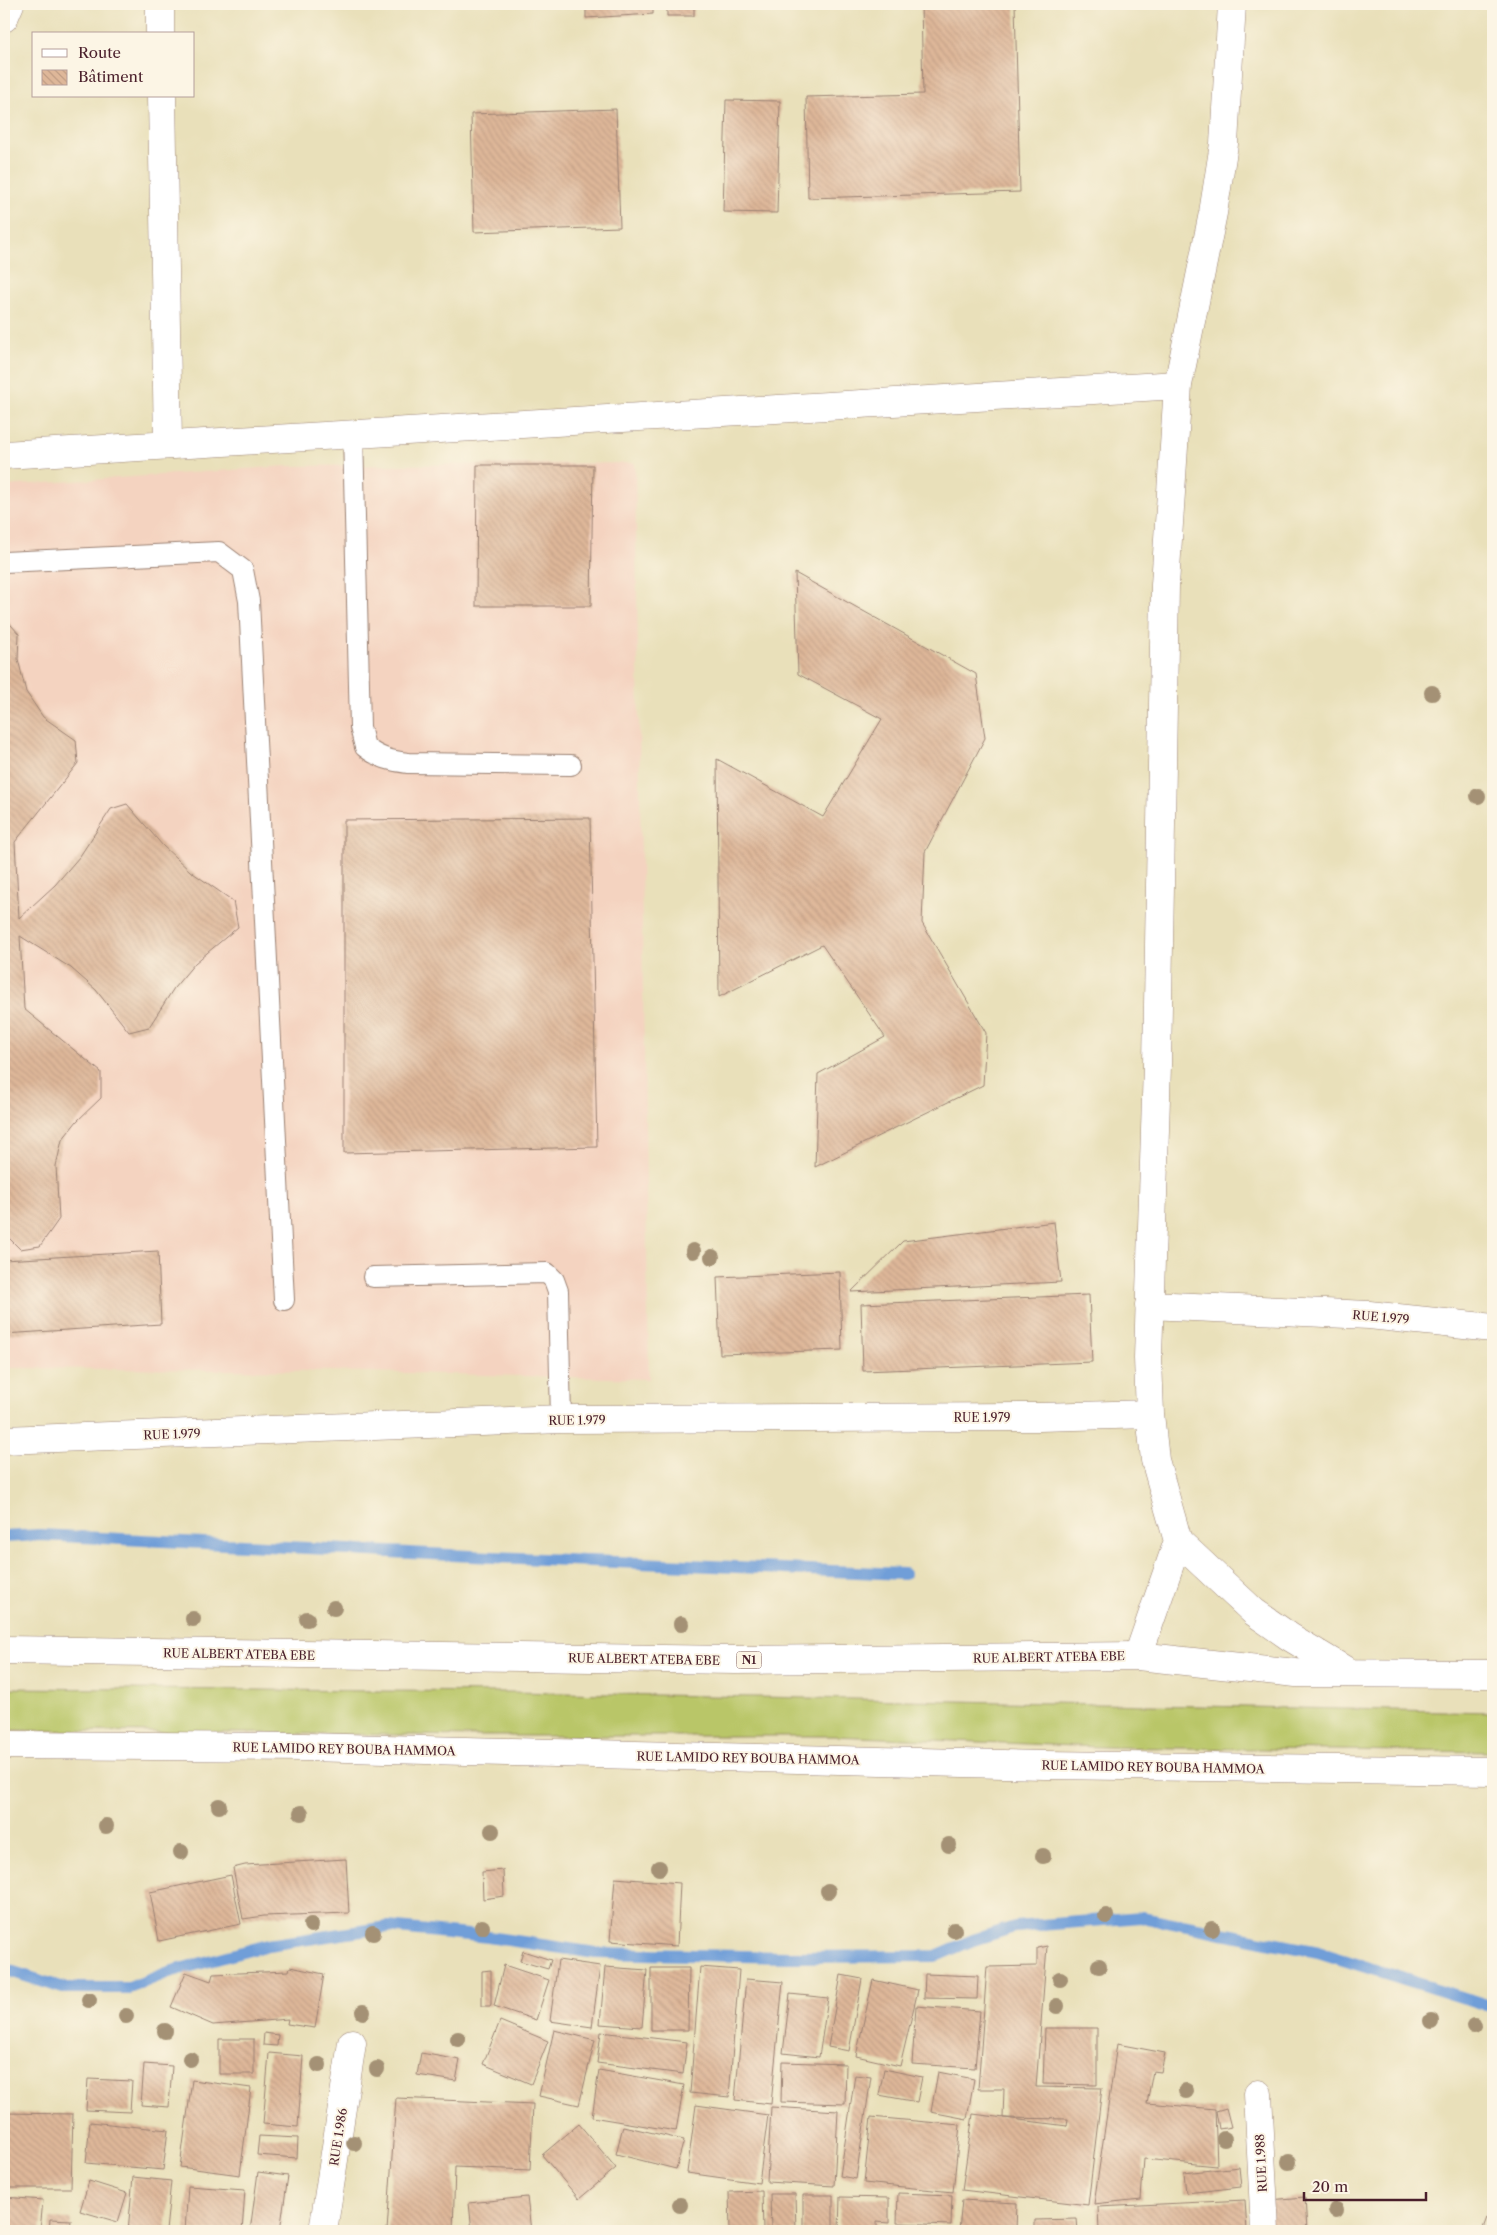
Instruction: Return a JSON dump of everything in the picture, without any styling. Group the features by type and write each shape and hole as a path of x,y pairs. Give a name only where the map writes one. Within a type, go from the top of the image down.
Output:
{"main road":[{"path":"4,18 10,4"},
{"path":"160,4 160,32"},
{"path":"1232,4 1224,144 1213,213 1178,385 1165,585 1157,1065 1148,1358 1150,1414 1155,1460 1178,1541 1254,1612 1290,1637 1348,1672"},
{"path":"162,98 168,444"},
{"path":"4,455 1178,385"},
{"name":"RUE 1.979","path":"1149,1305 1369,1315 1493,1328"},
{"name":"RUE 1.979","path":"4,1440 561,1420 1029,1417 1150,1414"},
{"path":"1138,1656 1178,1541"},
{"name":"RUE ALBERT ATEBA EBE","path":"4,1650 735,1660 1138,1656 1296,1673 1493,1674"},
{"name":"RUE LAMIDO REY BOUBA HAMMOA","path":"4,1745 305,1747 1045,1765 1493,1771"},
{"name":"RUE 1.986","path":"323,2231 352,2043"},
{"name":"RUE 1.988","path":"1258,2094 1264,2231"}],"lane":[{"path":"353,433 360,727 365,748 376,756 389,761 408,763 571,765"},
{"path":"4,562 218,552 243,570 250,601 284,1300"},
{"path":"374,1277 547,1273 554,1280 558,1291 561,1420"}],"shaded area":[{"path":"635,463 649,1379 329,1371 4,1368 4,486 287,466"}],"green space":[{"path":"4,1688 512,1692 1493,1712 1493,1752 1100,1747 835,1736 479,1736 4,1730"}],"building":[{"path":"586,4 653,4 653,14 586,18"},
{"path":"667,4 694,4 694,16 667,16"},
{"path":"921,4 1015,4 1020,192 808,198 806,97 923,94"},
{"path":"726,100 780,101 777,213 723,212"},
{"path":"616,109 620,227 474,232 471,114"},
{"path":"477,465 593,465 591,606 476,606"},
{"path":"795,573 976,674 985,738 925,852 922,923 986,1033 983,1085 815,1167 818,1074 885,1037 822,945 719,997 717,759 823,817 882,719 798,674"},
{"path":"4,617 19,634 18,659 26,692 43,717 76,740 78,763 15,842 19,918 55,885 80,856 111,809 127,804 163,846 190,871 233,901 238,927 195,963 174,988 149,1027 129,1032 96,990 71,968 20,936 24,1009 101,1072 101,1098 77,1121 62,1140 56,1166 59,1219 40,1246 20,1249 4,1233"},
{"path":"590,818 597,1147 344,1153 344,820"},
{"path":"1054,1222 1061,1282 851,1292 903,1241"},
{"path":"158,1251 161,1324 4,1334 4,1260"},
{"path":"840,1272 842,1350 720,1354 717,1277"},
{"path":"1089,1295 1092,1362 863,1371 861,1304"},
{"path":"346,1859 349,1913 264,1916 243,1919 233,1868 245,1865"},
{"path":"503,1870 504,1896 483,1899 482,1872"},
{"path":"231,1875 241,1924 159,1941 150,1892"},
{"path":"615,1878 680,1883 677,1946 610,1941"},
{"path":"1047,1946 1036,2087 1102,2088 1088,2205 962,2190 973,2114 1003,2118 1004,2089 978,2089 987,1967 1037,1966 1037,1948","holes":["1005,2118 1068,2119 1067,2126"]},
{"path":"523,1951 551,1960 548,1969 520,1961"},
{"path":"558,1960 600,1966 592,2027 550,2021"},
{"path":"504,1965 549,1980 536,2020 494,2006"},
{"path":"290,1967 324,1974 315,2028 287,2024 288,2019 213,2025 171,2007 186,1972 211,1981 213,1974 289,1971"},
{"path":"605,1967 647,1970 642,2027 600,2024"},
{"path":"700,1967 739,1970 729,2097 690,2093"},
{"path":"651,1968 689,1968 688,2030 651,2030"},
{"path":"491,1970 491,2004 490,2006 482,2006 482,1971"},
{"path":"925,1974 978,1976 977,1999 924,1998"},
{"path":"841,1975 862,1979 849,2051 828,2047"},
{"path":"746,1979 783,1982 771,2104 735,2100"},
{"path":"873,1980 918,1990 900,2066 856,2056"},
{"path":"790,1994 828,1998 819,2057 783,2053"},
{"path":"916,2006 980,2011 975,2068 912,2064"},
{"path":"500,2021 548,2041 531,2084 483,2064"},
{"path":"1045,2028 1097,2028 1097,2085 1043,2084"},
{"path":"554,2030 595,2040 579,2105 539,2096"},
{"path":"601,2032 687,2042 683,2074 597,2063"},
{"path":"264,2033 278,2035 277,2046 263,2045"},
{"path":"219,2039 254,2039 254,2074 219,2074"},
{"path":"1117,2044 1165,2053 1161,2072 1153,2071 1147,2103 1215,2109 1217,2166 1144,2159 1141,2199 1094,2204"},
{"path":"269,2053 303,2056 298,2127 263,2124"},
{"path":"421,2053 460,2060 456,2081 417,2075"},
{"path":"782,2062 846,2064 845,2104 781,2102"},
{"path":"144,2064 172,2066 169,2107 141,2105"},
{"path":"884,2069 922,2077 917,2102 879,2095"},
{"path":"599,2070 684,2085 676,2131 592,2117"},
{"path":"938,2072 974,2079 967,2119 931,2112"},
{"path":"855,2075 871,2077 856,2179 840,2176"},
{"path":"88,2079 132,2081 130,2112 86,2110"},
{"path":"192,2080 251,2088 240,2175 180,2167"},
{"path":"396,2098 533,2104 530,2170 455,2167 453,2231 387,2231"},
{"path":"696,2105 768,2115 759,2183 687,2173"},
{"path":"771,2107 838,2111 834,2186 767,2182"},
{"path":"1226,2108 1231,2127 1219,2129 1216,2111"},
{"path":"4,2113 73,2114 71,2188 4,2188"},
{"path":"871,2117 960,2125 953,2192 864,2183"},
{"path":"90,2122 168,2130 163,2170 86,2163"},
{"path":"579,2124 616,2168 579,2199 542,2155"},
{"path":"623,2126 684,2140 676,2169 616,2154"},
{"path":"259,2136 298,2138 297,2158 257,2155"},
{"path":"1239,2167 1241,2187 1186,2193 1184,2173"},
{"path":"258,2172 288,2176 280,2231 250,2231"},
{"path":"133,2177 171,2181 166,2231 128,2231"},
{"path":"89,2181 127,2193 118,2222 80,2211"},
{"path":"188,2186 245,2190 242,2231 185,2231"},
{"path":"762,2191 763,2231 730,2231 729,2192"},
{"path":"898,2193 952,2195 951,2225 897,2223"},
{"path":"770,2194 795,2194 796,2231 771,2231"},
{"path":"803,2195 833,2195 833,2231 803,2231"},
{"path":"4,2197 43,2200 40,2231 4,2231"},
{"path":"527,2197 531,2231 472,2231 469,2203"},
{"path":"840,2197 889,2198 889,2223 877,2222 877,2231 839,2231"},
{"path":"1305,2197 1307,2231 1260,2231 1258,2201"},
{"path":"962,2200 1017,2203 1016,2231 959,2231"},
{"path":"1245,2200 1247,2231 1099,2231 1098,2207"},
{"path":"1491,2207 1493,2207 1493,2231 1482,2231"},
{"path":"50,2219 71,2220 70,2231 49,2231"},
{"path":"1077,2219 1078,2231 1035,2231 1035,2220"},
{"path":"924,2226 925,2231 905,2231"}],"waterway":[{"path":"4,1537 40,1535 492,1557 904,1574"},
{"path":"4,1969 63,1988 129,1988 169,1972 268,1945 388,1927 488,1937 596,1953 788,1957 936,1956 973,1940 1015,1927 1142,1917 1318,1952 1493,2007"}]}
